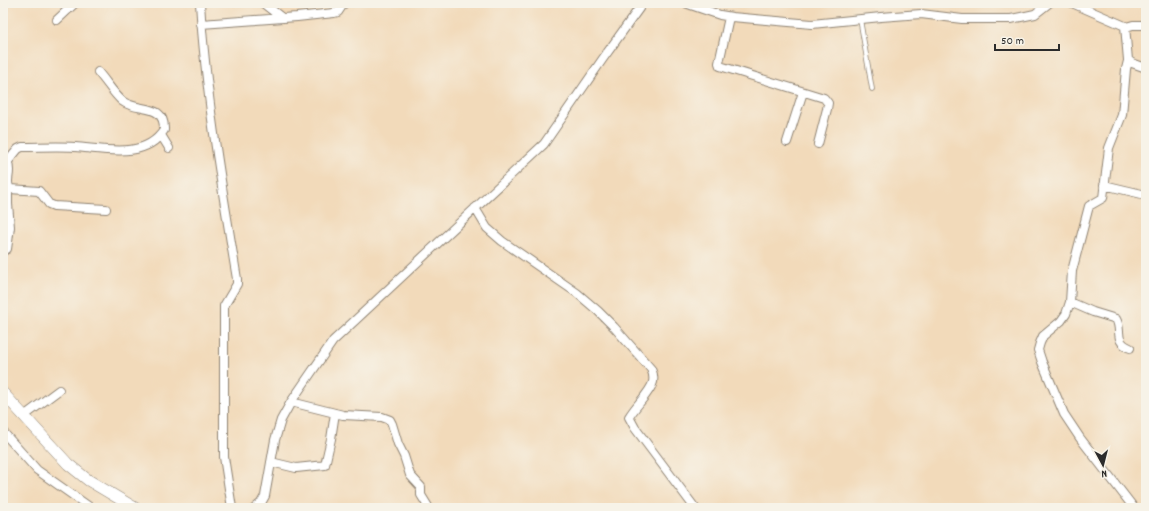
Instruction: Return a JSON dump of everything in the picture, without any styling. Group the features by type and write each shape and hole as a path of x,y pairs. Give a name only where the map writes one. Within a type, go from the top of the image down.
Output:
{"main road":[{"path":"5,400 24,416 77,472 135,508"}],"street":[{"path":"57,20 76,3"},
{"path":"200,3 216,148 237,279 237,284 224,306 224,457 232,508"},
{"path":"263,3 282,18"},
{"path":"202,24 334,13 338,12 344,3"},
{"path":"685,3 720,15 812,24 921,14 962,19 1011,19 1034,14 1049,3"},
{"path":"1072,3 1126,27"},
{"path":"255,508 261,503 265,496 277,430 281,420 291,402 333,341 544,144 640,4"},
{"path":"729,16 719,64 720,66 824,98 828,104 818,144"},
{"path":"1126,27 1132,25 1146,25"},
{"path":"1126,27 1128,61 1122,116 1109,148 1102,200 1089,206 1072,271 1070,302 1064,318 1043,336 1038,350 1064,414 1080,438 1134,508"},
{"path":"1128,61 1146,68"},
{"path":"3,251 7,249 10,227 8,187 10,167 5,161 10,160 18,149 22,147 74,147 123,151 144,148 156,140 164,130 164,125 160,114 156,111 124,102 98,72"},
{"path":"787,142 803,92"},
{"path":"161,135 169,148"},
{"path":"1104,185 1146,195"},
{"path":"8,187 10,189 39,191 49,204 54,206 106,209"},
{"path":"475,208 487,228 577,293 598,311 651,369 654,376 653,383 629,417 635,428 695,508"},
{"path":"1070,302 1093,312 1116,319 1118,322 1121,343 1130,348"},
{"path":"24,416 59,390"},
{"path":"291,402 335,413 353,416 382,417 390,420 410,475 421,487 421,495 429,508"},
{"path":"271,462 296,468 325,465 335,413"},
{"path":"3,432 37,470 91,508"}],"lane":[{"path":"860,19 872,89"}]}
